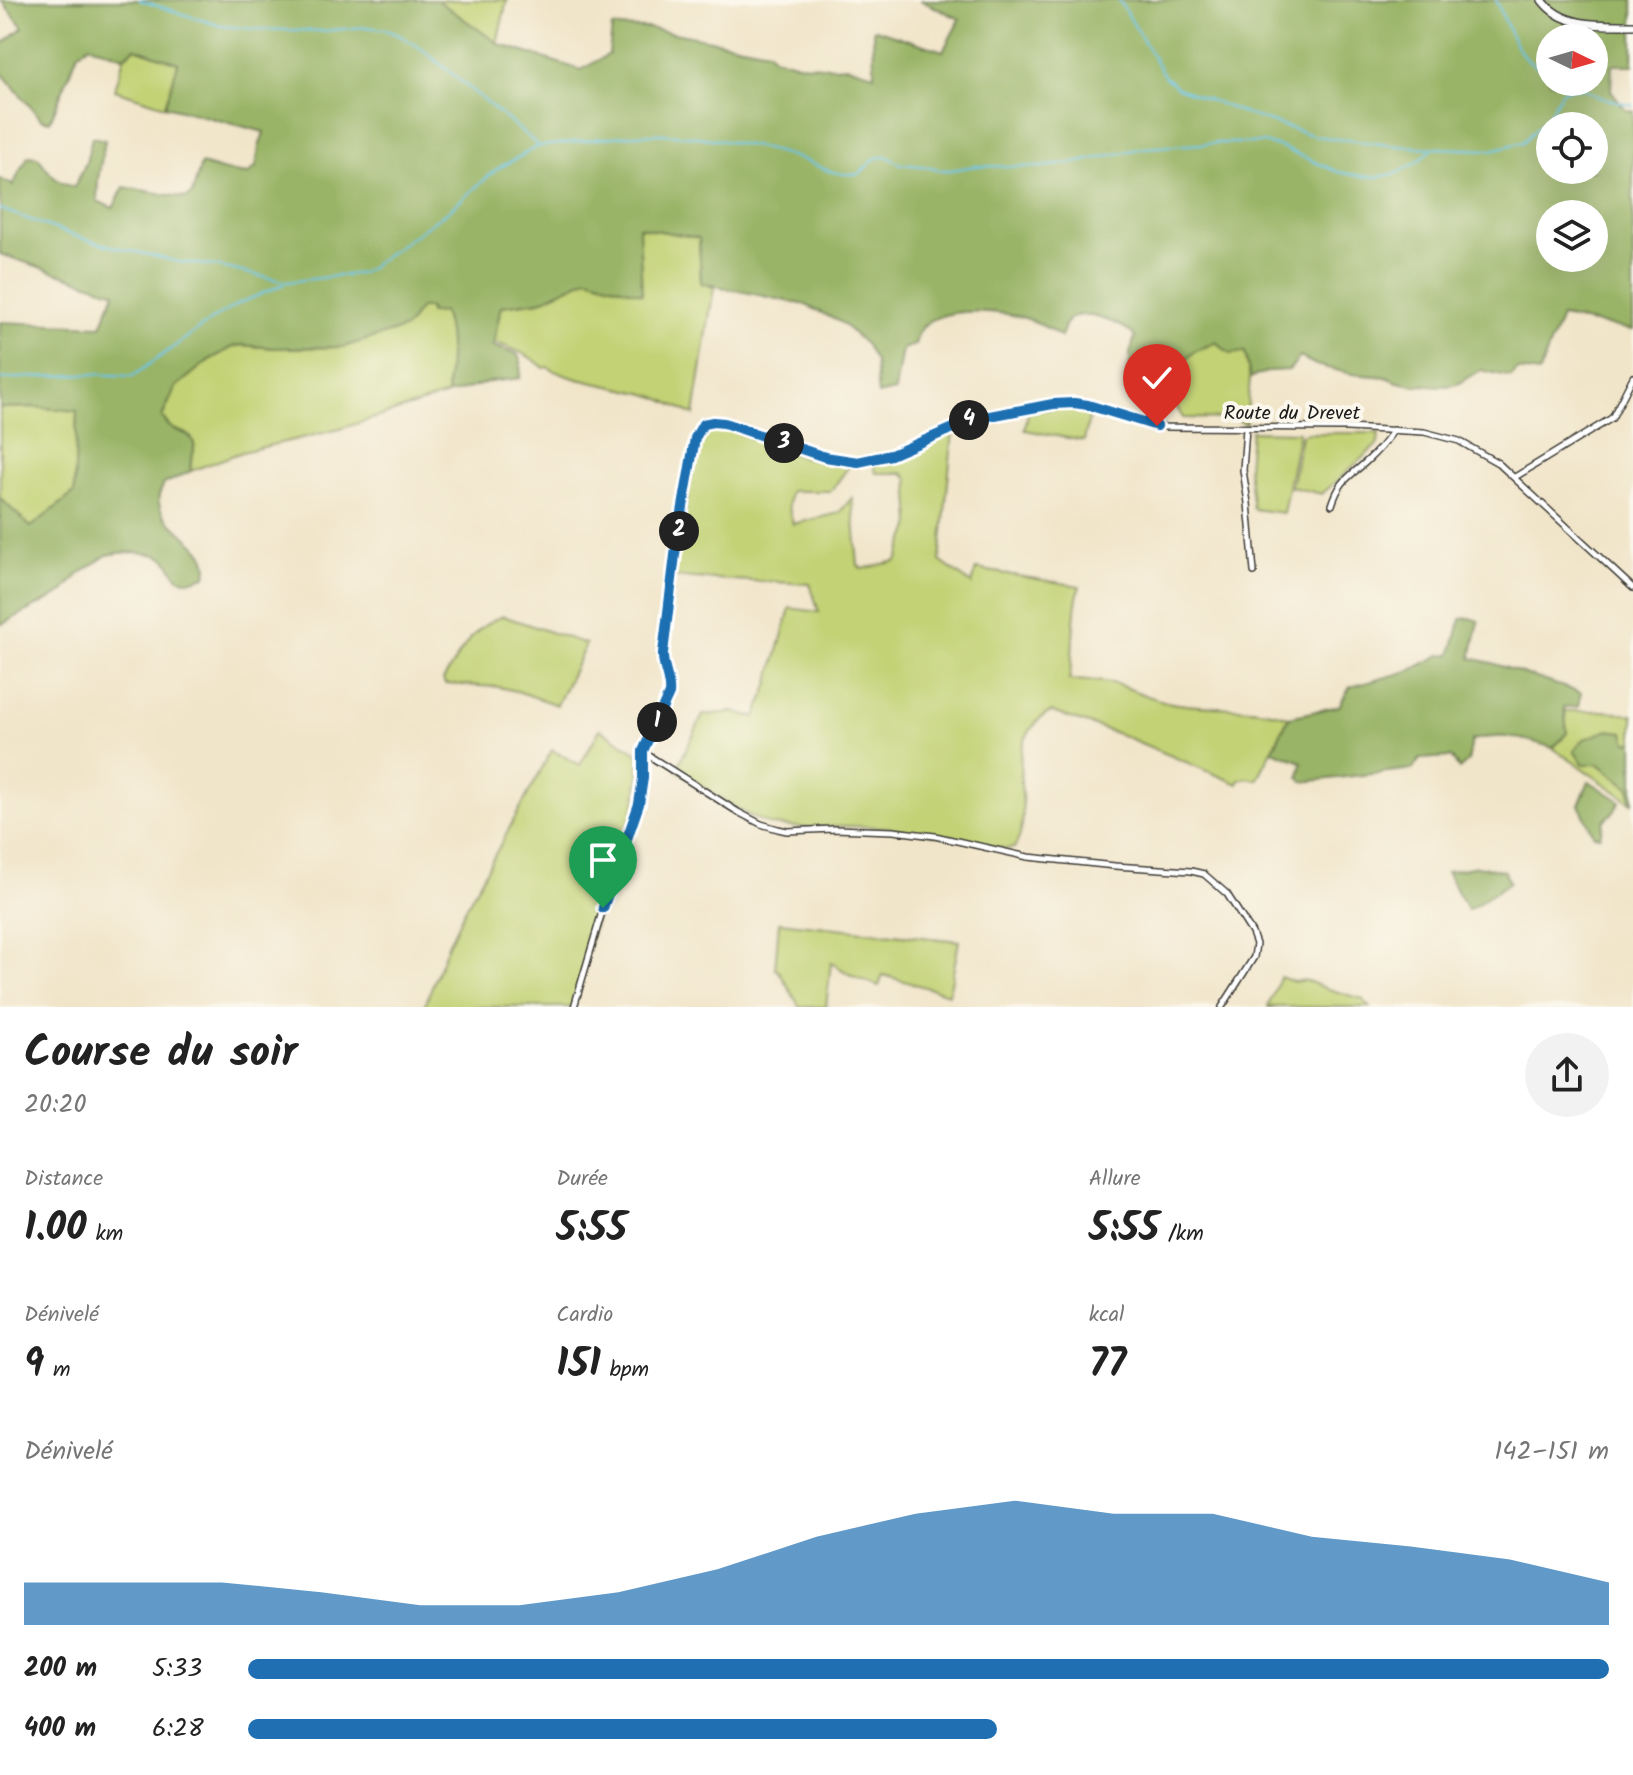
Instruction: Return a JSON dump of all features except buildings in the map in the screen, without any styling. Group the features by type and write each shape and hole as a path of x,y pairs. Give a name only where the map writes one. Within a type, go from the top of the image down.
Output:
{"street":[{"path":"1542,0 1557,15 1575,22 1633,25"},
{"path":"1515,477 1612,418 1633,377"},
{"name":"Route du Drevet","path":"574,1007 607,895 639,804 643,751 669,694 670,684 663,666 663,653 676,547 695,438 703,424 724,423 825,457 858,462 891,455 974,419 1074,403 1165,427 1395,429 1447,436 1489,457 1515,477 1633,588"},
{"path":"1246,428 1243,470 1254,572"},
{"path":"1332,505 1342,482 1368,461 1395,429"},
{"path":"643,751 738,812 761,824 787,831 893,831 935,836 1040,859 1204,874 1227,894 1256,944 1254,957 1222,1007"}],"green space":[{"path":"1,0 437,0 499,44 581,70 609,54 612,27 648,28 768,51 773,57 799,64 846,66 874,74 875,29 943,51 960,19 920,0 1633,0 1633,65 1612,65 1611,90 1626,110 1633,111 1633,330 1561,317 1539,373 1518,370 1511,377 1481,370 1450,386 1412,385 1386,377 1352,374 1316,365 1300,357 1289,370 1269,371 1250,378 1245,352 1230,354 1216,342 1194,352 1173,371 1147,363 1130,362 1135,337 1124,328 1098,318 1072,317 1061,337 1021,317 990,312 956,313 940,316 928,323 919,332 915,345 902,349 895,391 878,395 875,362 866,345 842,323 806,305 701,283 699,238 639,227 642,294 588,278 540,301 501,306 493,346 517,354 521,360 520,378 490,382 447,395 449,353 446,322 443,312 429,313 429,308 420,308 406,328 343,347 241,345 209,360 176,387 162,417 171,427 190,437 194,448 191,471 164,484 159,496 160,507 166,517 202,553 206,576 189,581 178,578 166,559 157,555 137,552 107,555 79,574 62,593 0,625 0,498 31,527 74,493 77,411 0,408 0,322 101,326 115,292 0,254 0,179 13,185 28,156 38,157 57,180 74,187 86,163 92,137 105,140 97,201 113,208 124,187 186,198 192,194 201,164 248,174 256,167 264,132 165,106 178,63 135,48 124,57 89,45 78,53 50,121 41,119 0,71 0,46 23,27"},
{"path":"437,0 507,0 497,43"},
{"path":"135,48 179,63 165,106 115,90 124,57"},
{"path":"638,227 699,238 701,283 714,287 694,415 653,396 544,368 527,355 493,342 501,306 540,301 588,278"},
{"path":"420,308 429,308 429,313 443,312 448,332 447,395 340,429 242,452 191,471 194,444 162,417 176,386 209,360 241,345 343,347 406,328"},
{"path":"1216,342 1245,352 1250,378 1246,424 1236,419 1183,418 1176,406 1167,403 1167,395 1126,375 1130,362 1147,363 1173,371 1194,352"},
{"path":"1064,407 1091,410 1084,441 1025,430 1028,412"},
{"path":"0,408 77,410 74,493 31,528 0,498"},
{"path":"719,425 799,456 849,466 831,491 790,491 788,505 793,524 839,513 852,498 858,565 862,569 897,561 911,524 908,478 902,473 876,473 873,464 907,453 953,432 940,561 972,584 976,569 1080,586 1069,680 1113,683 1172,703 1261,710 1289,717 1257,780 1247,778 1239,780 1238,784 1119,734 1052,712 1039,719 1025,740 1020,770 1023,819 1014,848 1005,849 885,827 771,825 731,805 676,770 703,715 733,712 756,717 790,608 819,612 810,584 675,577 699,436 704,429"},
{"path":"1251,431 1299,432 1283,513 1253,509 1248,468"},
{"path":"1305,433 1379,433 1378,444 1322,494 1291,487 1301,436"},
{"path":"503,616 586,644 557,705 498,687 445,684 443,680 467,642 483,627"},
{"path":"1461,619 1479,621 1471,658 1581,693 1578,707 1564,707 1567,733 1553,748 1513,738 1483,738 1472,740 1468,761 1459,769 1451,757 1420,759 1413,769 1303,782 1299,777 1302,762 1272,751 1289,717 1339,706 1350,687 1412,670 1440,655 1451,654"},
{"path":"1565,711 1633,715 1633,743 1627,742 1599,764 1630,788 1631,802 1553,748 1567,733"},
{"path":"600,729 639,754 639,777 635,806 604,892 572,1007 424,1007 463,913 552,750 580,765"},
{"path":"1608,730 1624,732 1627,742 1633,743 1633,804 1630,788 1599,764 1583,764 1574,751 1584,739"},
{"path":"1589,781 1620,801 1614,812 1604,820 1600,836 1594,835 1579,805"},
{"path":"1477,866 1505,871 1509,883 1468,910 1446,872"},
{"path":"779,922 959,941 949,994 883,975 879,986 831,963 826,1007 800,1007 775,969"},
{"path":"1280,977 1294,982 1305,980 1362,999 1370,1007 1268,1007"}],"waterway":[{"path":"139,0 221,26 323,31 365,27 384,29 422,49 539,146 630,135 681,135 768,149 832,172 848,174 859,174 876,158 886,156 900,164 939,170 975,166 1040,167 1075,163 1143,148 1263,143 1278,146 1338,172 1378,177 1398,173 1434,148 1492,150 1523,142 1548,116 1559,96"},
{"path":"1119,0 1165,77 1178,88 1315,136 1433,148"},
{"path":"1496,0 1514,42 1525,58 1536,65"},
{"path":"1597,96 1633,105"},
{"path":"0,209 107,245 287,282 362,273 448,211 497,169 539,146"},
{"path":"0,379 93,374 133,376 214,318 284,284"}],"route":[{"path":"603,908 639,804 643,751 669,694 670,684 663,666 663,653 676,547 695,438 703,424 724,423 825,457 858,462 891,455 974,419 1053,404 1088,405 1157,426"}]}
